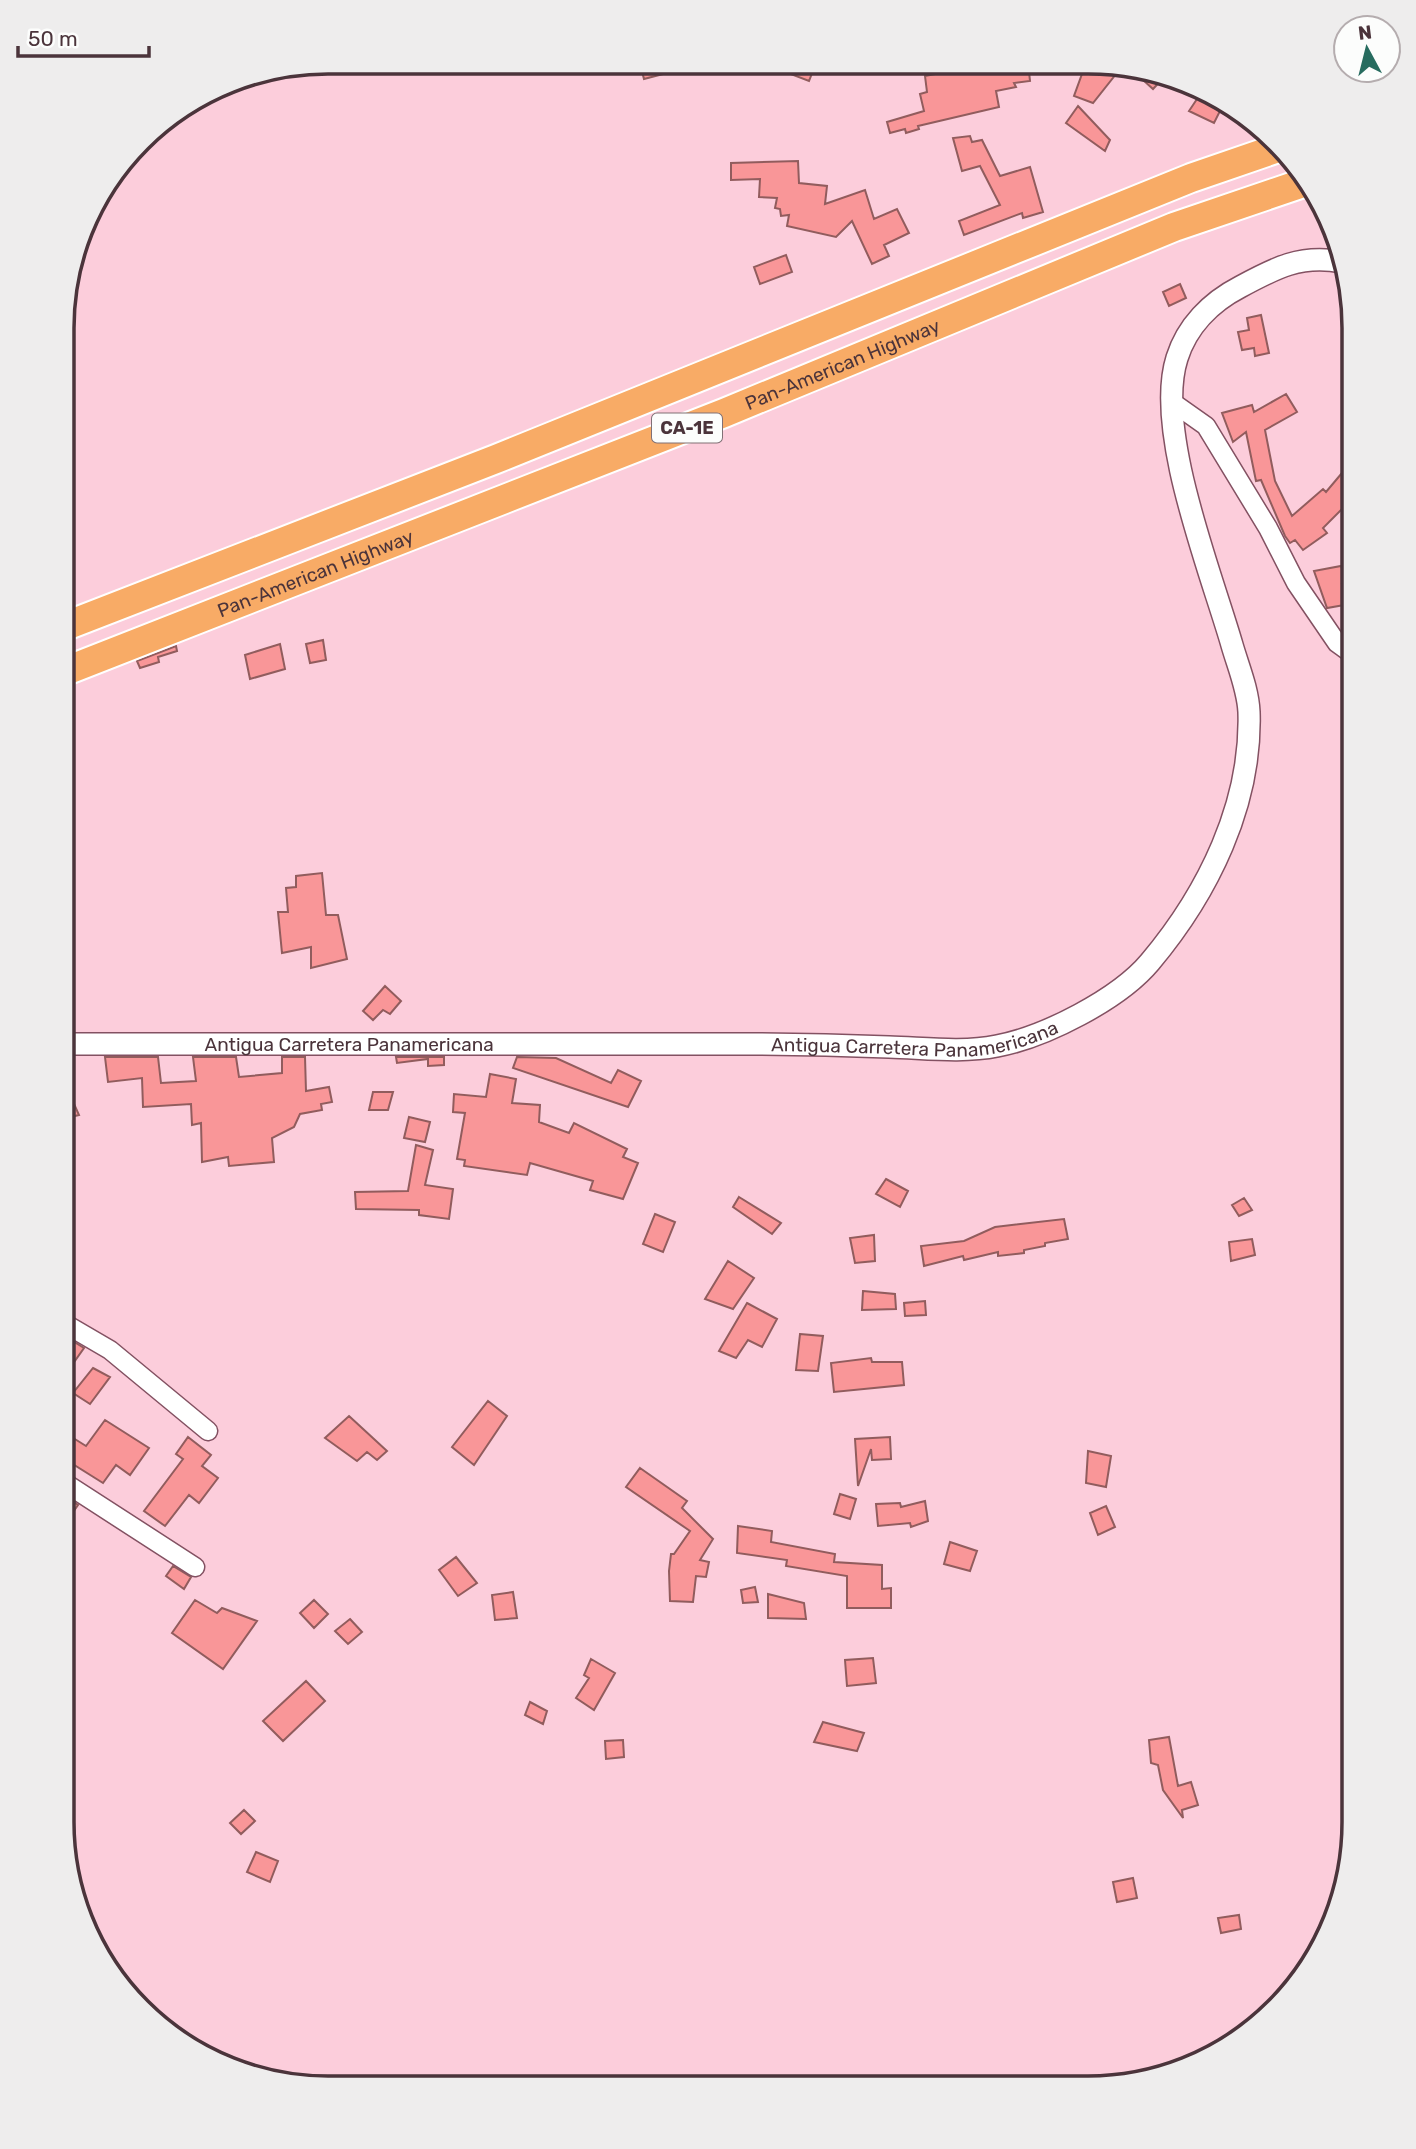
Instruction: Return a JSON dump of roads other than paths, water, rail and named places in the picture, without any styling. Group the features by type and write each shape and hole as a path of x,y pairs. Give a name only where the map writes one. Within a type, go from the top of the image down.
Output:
{"highway":[{"name":"CA-1E","path":"74,623 509,454 1191,177 1270,150"},
{"name":"Pan-American Highway","path":"74,668 724,413 1174,227 1299,184"},
{"path":"929,283 950,321"}],"street":[{"name":"Antigua Carretera Panamericana","path":"74,1044 813,1044 979,1049 1023,1039 1104,1002 1134,980 1152,961 1210,877 1240,798 1247,755 1249,701 1185,486 1172,402 1172,379 1177,356 1198,319 1213,303 1285,263 1305,258 1334,261"},
{"path":"1172,402 1206,426 1268,527 1296,583 1336,643 1342,647"},
{"path":"74,1329 110,1350 208,1431"},
{"path":"74,1489 195,1567"}]}
